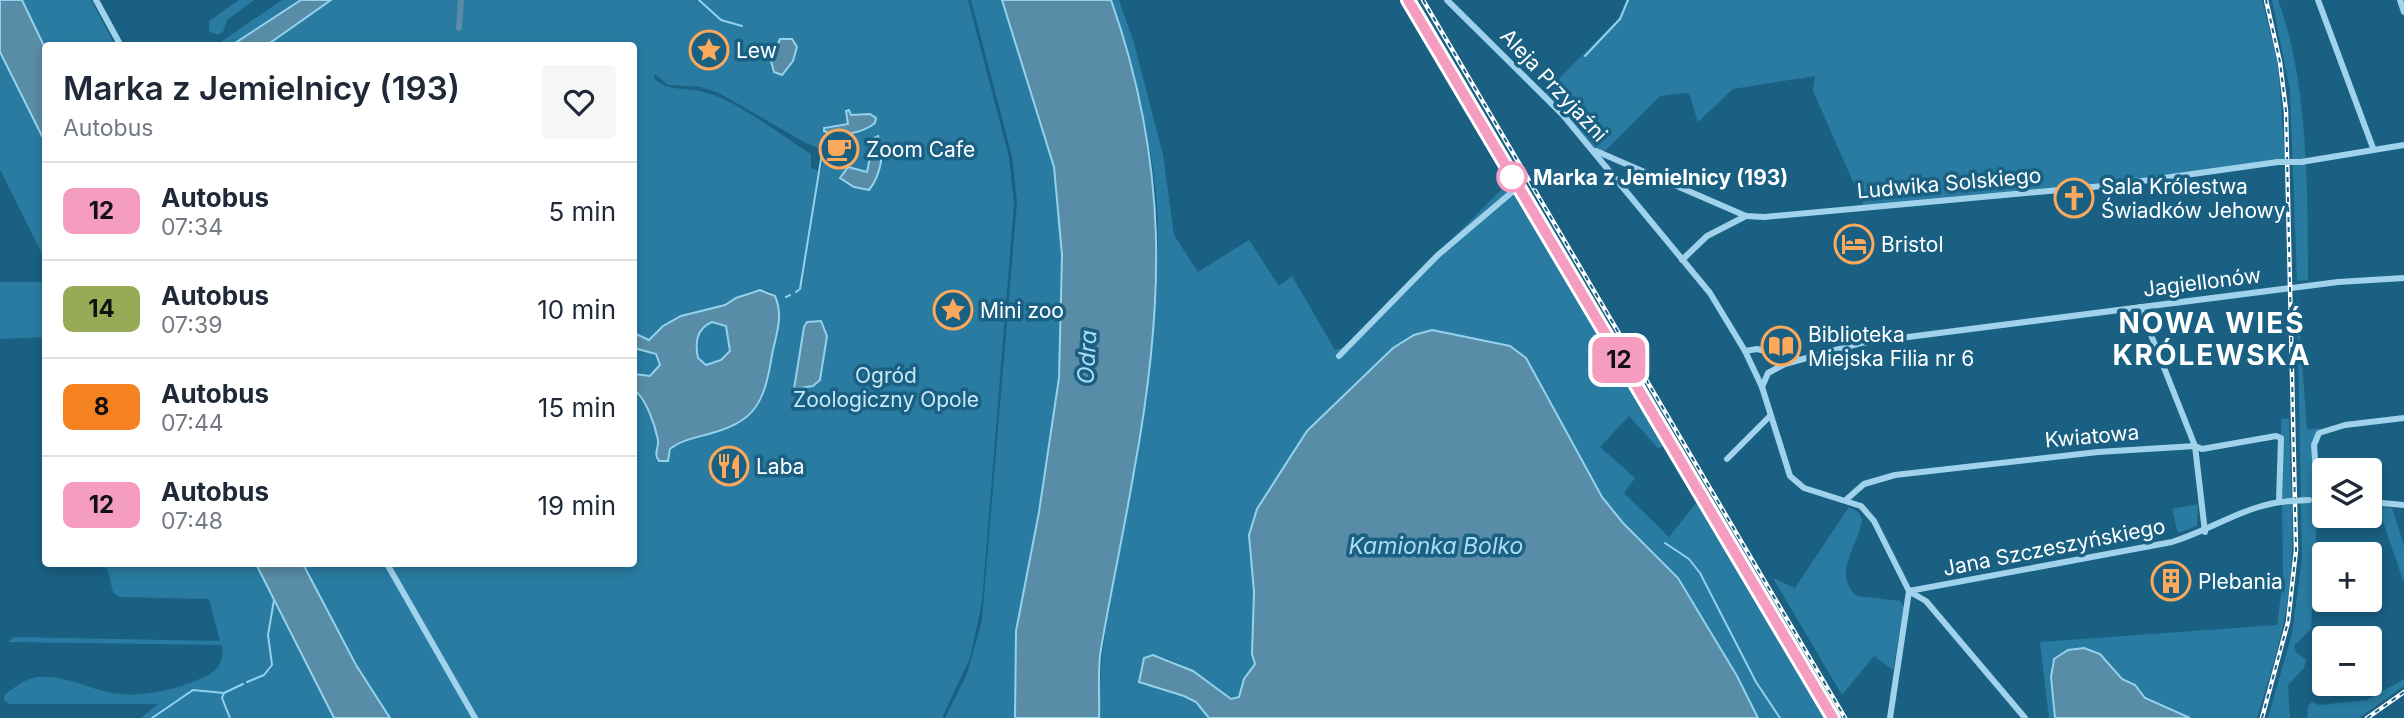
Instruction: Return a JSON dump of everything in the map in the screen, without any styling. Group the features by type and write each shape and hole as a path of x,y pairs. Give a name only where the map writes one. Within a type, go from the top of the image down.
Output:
{"main road":[{"path":"1408,0 1833,718"}],"street":[{"path":"96,0 119,42"},
{"name":"Aleja Przyjaźni","path":"1447,0 1563,115 1710,293 1745,351 1762,387 1793,479 1804,488 1847,499 1861,506 1874,521 1909,591"},
{"path":"2318,0 2373,149"},
{"path":"2400,0 2404,12"},
{"name":"Ludwika Solskiego","path":"1586,143 1602,155 1746,216"},
{"name":"Ludwika Solskiego","path":"1682,260 1707,236 1746,216 1885,207 2054,191 2278,162 2301,162 2404,145"},
{"path":"1339,356 1438,255 1518,187"},
{"name":"Jagiellonów","path":"1762,387 1764,379 1772,370 1799,359 1896,337 2338,282 2404,278"},
{"path":"2140,307 2195,446 2205,531"},
{"name":"Jagiellonów","path":"1745,351 1757,349 1799,359"},
{"path":"1727,459 1770,416"},
{"path":"2316,458 2314,445 2319,433 2345,425 2404,418"},
{"name":"Kwiatowa","path":"1847,499 1853,490 1864,484 1895,475 2098,452 2195,446 2202,449 2276,436 2281,438 2279,502"},
{"name":"Jana Szczeszyńskiego","path":"1909,591 2141,549 2205,531 2242,512 2279,502 2312,500"},
{"path":"2382,503 2404,505"},
{"path":"389,567 475,718"},
{"path":"1890,718 1909,591 1926,601 2025,718"}],"green space":[{"path":"22,0 91,0 113,42 42,42"},
{"path":"239,0 254,0 227,20 223,32 218,35 209,31 209,21"},
{"path":"282,0 301,0 237,42 221,42"},
{"name":"Ogród Zoologiczny Opole","path":"331,0 968,0 1009,157 1014,204 982,602 970,658 942,718 390,718 356,665 305,567 637,567 637,392 645,403 668,461 673,446 743,420 757,407 765,393 777,333 777,300 772,293 763,290 749,292 720,307 678,318 649,340 637,334 637,42 273,42","holes":["655,74 668,85 701,87 719,93 806,143 825,151 821,172 811,168 811,154 728,101 700,91 665,85 654,78"]},
{"path":"971,0 1002,0 1054,167 1062,255 1059,378 1039,512 1016,631 1015,718 945,718 967,674 982,620 1017,202 1012,156"},
{"path":"1111,0 1119,0 1134,43 1163,155 1174,235 1198,272 1249,240 1279,286 1292,276 1335,350 1344,347 1513,178 1415,13 1422,8 1841,718 1758,718 1737,676 1678,578 1623,523 1602,497 1526,358 1516,349 1432,330 1393,348 1307,431 1264,499 1249,547 1254,592 1252,654 1255,664 1241,686 1239,697 1231,700 1177,662 1153,656 1144,658 1140,672 1142,685 1161,687 1180,694 1196,704 1209,718 1099,718 1106,625 1145,406 1156,307 1158,240 1151,156 1134,75","holes":["1629,416 1659,449 1667,442 1701,497 1669,537 1624,493 1635,478 1600,447"]},
{"path":"1626,0 2262,0 2278,63 2285,160 2242,169 1865,209 1813,91 1815,76 1733,89 1698,122 1689,93 1660,96 1598,158 1543,95 1619,18"},
{"path":"2272,0 2278,0 2288,31 2301,101 2308,211 2308,280 2297,281 2290,91"},
{"path":"0,52 42,136 42,254 0,169"},
{"path":"0,282 42,282 42,337 0,339"},
{"path":"2297,292 2307,430 2318,428 2321,432 2316,436 2317,458 2312,458 2312,528 2316,528 2316,542 2312,542 2311,629 2294,646 2296,652 2306,660 2304,668 2288,685 2290,718 2268,718 2292,633 2302,559"},
{"path":"712,322 726,326 730,351 721,360 706,365 698,358 697,342 703,328"},
{"path":"637,347 658,357 660,365 650,376 637,374"},
{"path":"2289,418 2292,527 2289,592 2280,640 2257,718 2190,718 2145,698 2138,688 2122,679 2100,654 2089,649 2075,648 2051,664 2055,718 2049,718 2040,642 2277,625 2283,578 2281,419"},
{"path":"2198,504 2197,526 2178,533 2172,509"},
{"path":"1849,507 1858,512 1862,519 1846,569 1850,588 1857,596 1900,601 1904,607 1893,670 1874,656 1842,695 1773,578 1795,588"},
{"path":"2382,507 2392,508 2404,545 2404,583 2382,519"},
{"path":"105,567 258,567 334,718 141,718 158,704 9,704 4,700 5,694 33,678 57,678 109,693 136,694 164,691 190,683 207,676 219,666 222,645 8,642 13,637 220,641 209,599 119,597 113,592"},
{"path":"2404,679 2404,686 2359,718 2307,718 2308,705 2312,702 2319,705 2367,700 2382,696 2382,691"}],"water":[{"path":"0,0 22,0 42,42 42,136 0,52"},
{"path":"301,0 331,0 271,42 237,42"},
{"name":"Odra","path":"1002,0 1111,0 1130,60 1152,177 1156,291 1152,350 1134,471 1101,649 1099,718 1015,718 1016,631 1039,512 1059,378 1062,255 1054,167"},
{"path":"780,39 792,39 797,47 793,61 782,75 774,72 771,61"},
{"path":"849,110 851,115 870,114 876,118 875,123 850,133 824,131 824,128 848,124 846,111"},
{"path":"878,136 882,149 881,164 869,190 854,187 840,178 848,167 867,172 874,138"},
{"path":"760,290 775,296 779,311 778,326 761,398 747,417 736,424 678,444 670,449 668,461 659,461 656,456 658,440 655,427 646,405 637,393 637,374 650,376 660,365 656,354 637,349 637,334 649,340 663,326 681,316 725,305 736,298","holes":["712,322 726,326 730,351 721,360 706,365 698,358 697,347 703,328"]},
{"path":"821,321 827,336 820,380 813,386 794,389 804,327 807,322"},
{"name":"Kamionka Bolko","path":"1432,330 1510,346 1526,358 1602,497 1623,523 1678,578 1737,676 1758,718 1209,718 1196,702 1139,682 1144,658 1153,655 1193,671 1231,699 1239,697 1244,679 1255,664 1252,654 1254,592 1249,535 1257,509 1307,431 1393,348 1414,335"},
{"path":"258,567 305,567 356,665 390,718 334,718"},
{"path":"2084,648 2100,654 2122,679 2135,685 2145,698 2190,718 2055,718 2051,677 2054,659 2068,650"}],"waterway":[{"path":"459,28 461,0"},
{"path":"699,0 721,20 742,26"},
{"path":"1585,56 1620,19 1628,0"},
{"path":"796,292 800,289 824,141"},
{"path":"786,297 790,295"},
{"path":"1665,543 1689,559 1700,573 1756,682 1780,718"},
{"path":"247,682 264,675 272,665 268,635 274,600"},
{"path":"152,718 193,690 224,693 243,684"},
{"path":"224,693 222,698 230,718"}],"railway":[{"path":"1423,0 1845,718"},
{"path":"2262,718 2288,622 2296,550 2286,111 2280,62 2266,0"},
{"path":"2367,718 2404,692"}],"bus line":[{"name":"12","path":"1408,0 1667,442 1833,718"}],"place":[{"name":"Lew","path":"709,50"},
{"name":"Zoom Cafe","path":"839,149"},
{"name":"Marka z Jemielnicy (193)","path":"1512,177"},
{"name":"Sala Królestwa Świadków Jehowy","path":"2074,198"},
{"name":"Bristol","path":"1854,244"},
{"name":"Mini zoo","path":"953,310"},
{"name":"Biblioteka Miejska Filia nr 6","path":"1781,346"},
{"name":"Laba","path":"729,466"},
{"name":"Plebania","path":"2171,581"}],"district":[{"name":"NOWA WIEŚ KRÓLEWSKA","path":"2212,339"}]}
